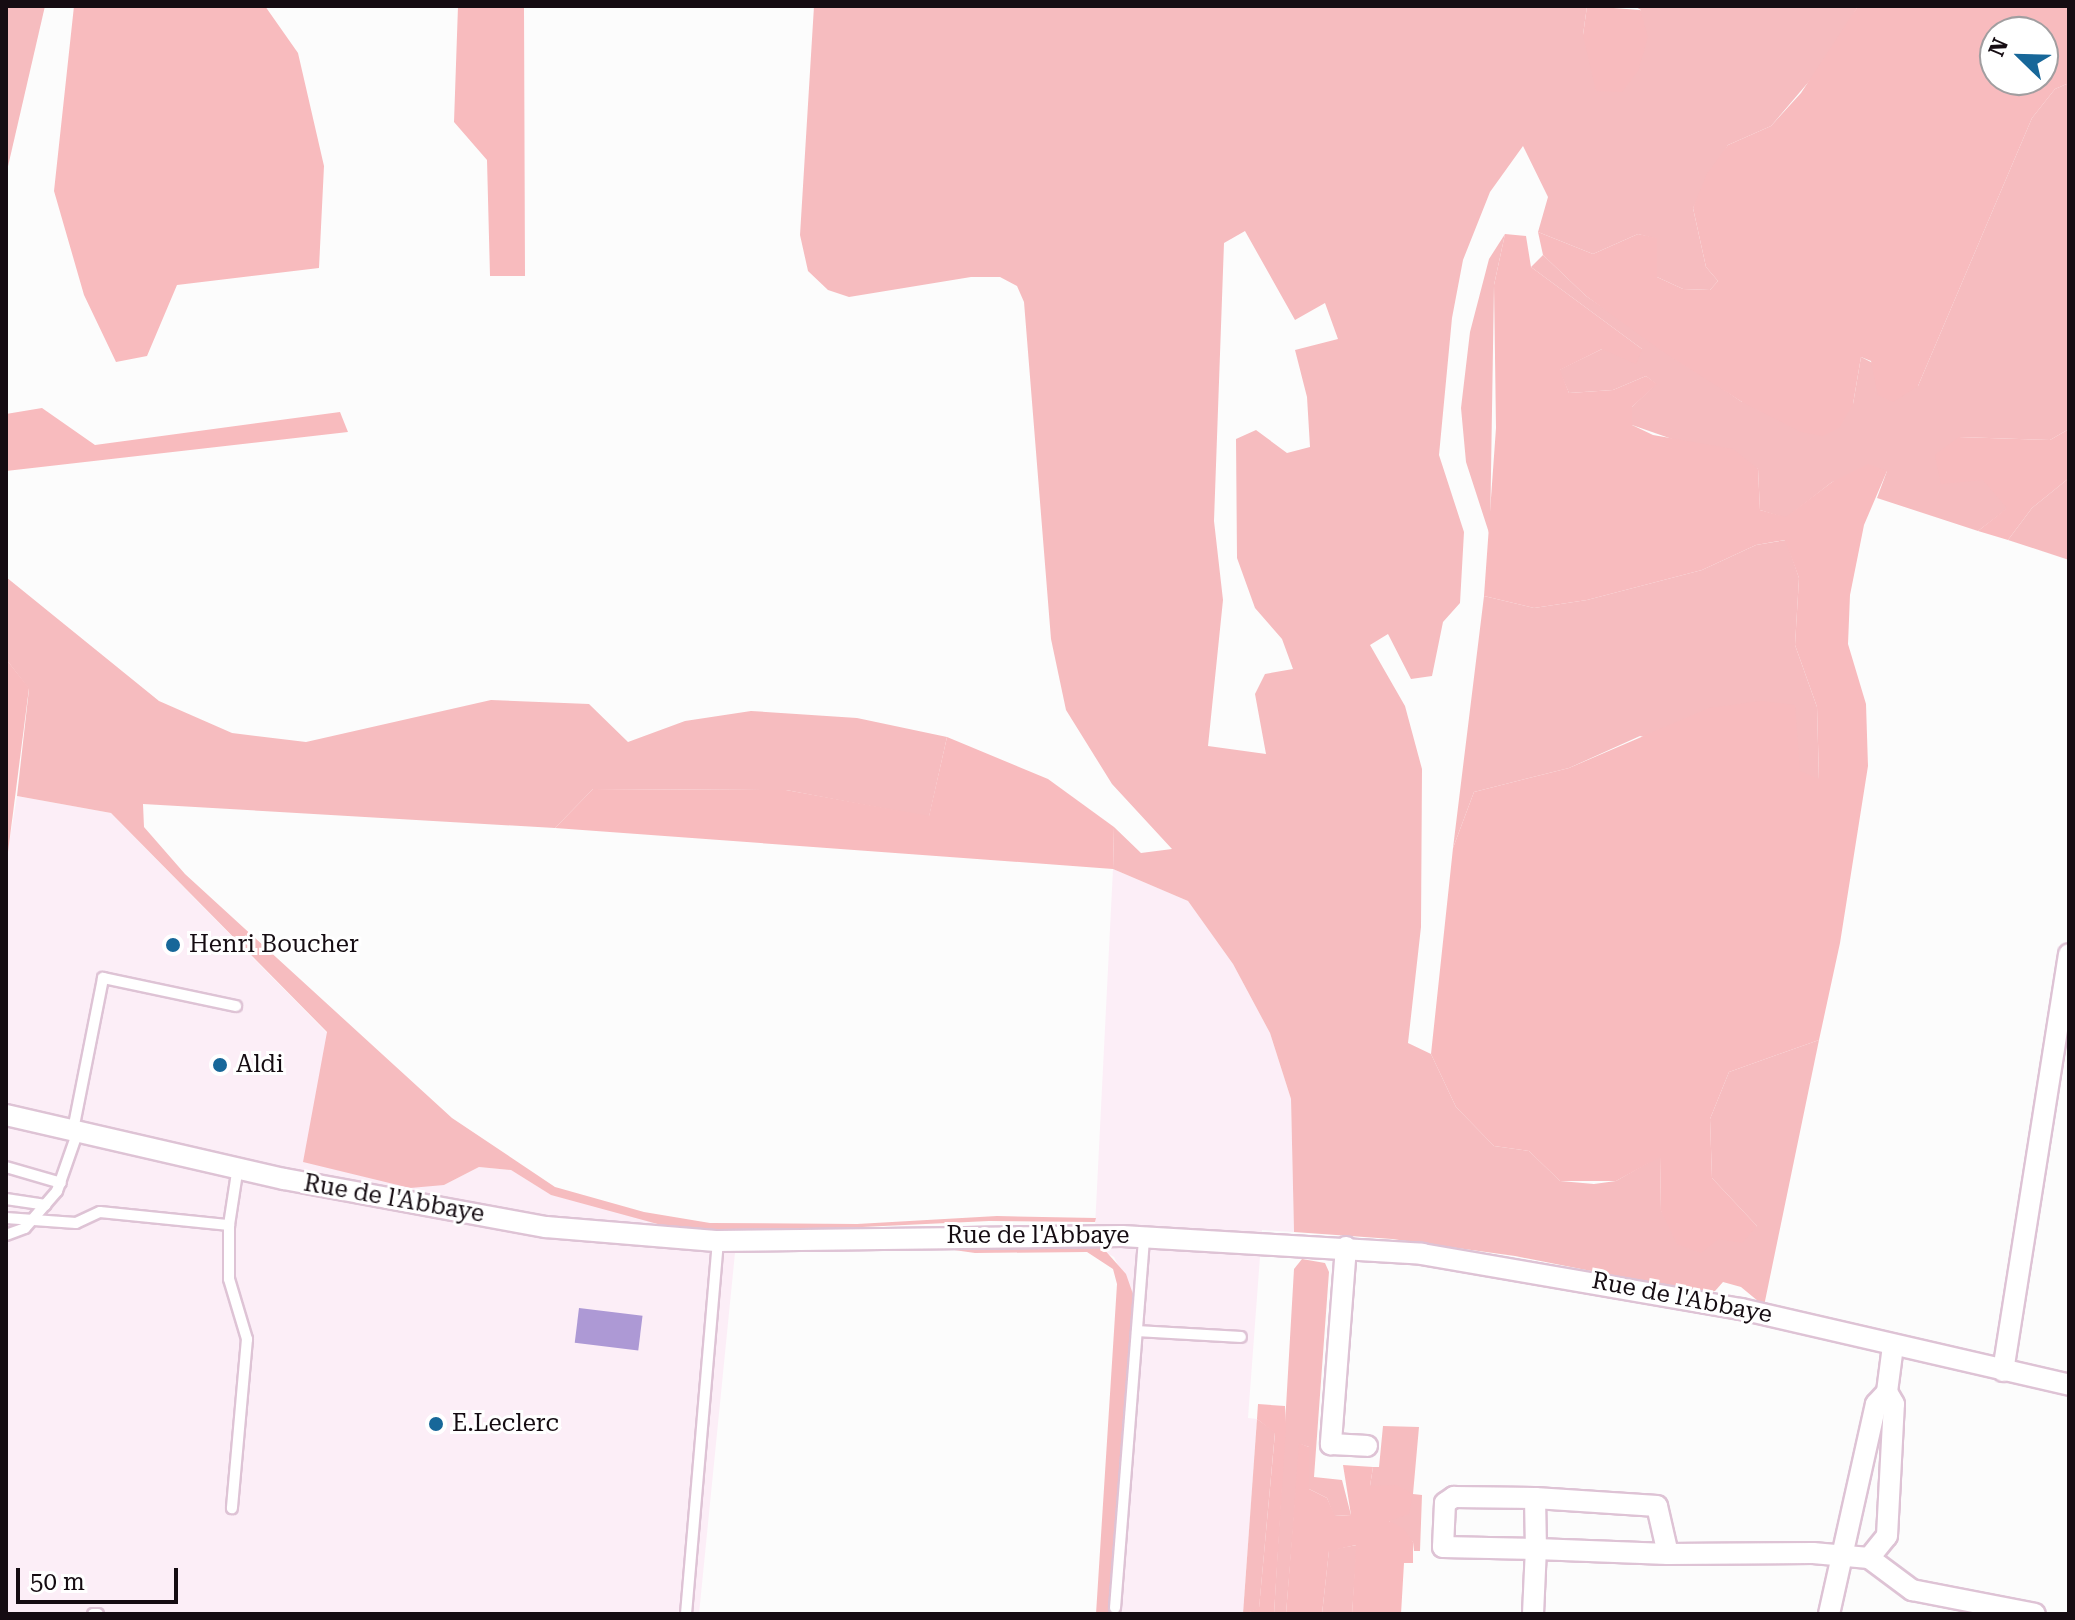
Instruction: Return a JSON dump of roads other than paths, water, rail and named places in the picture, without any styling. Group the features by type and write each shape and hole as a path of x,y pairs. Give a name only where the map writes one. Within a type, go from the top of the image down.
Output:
{"street":[{"path":"2003,1371 2069,954"},
{"name":"Rue de l'Abbaye","path":"6,1115 238,1166 546,1227 718,1241 974,1234 1144,1236 1346,1247 1537,1271 1802,1322 1893,1346 2069,1385"},
{"path":"1346,1247 1331,1444 1367,1446"},
{"path":"1829,1614 1876,1404 1887,1392 1893,1346"},
{"path":"1869,1558 1887,1536 1894,1404 1887,1392"},
{"path":"1668,1554 1657,1506 1535,1498 1454,1497 1445,1503 1443,1547 1668,1554 1813,1553 1841,1558 1869,1558 1912,1590 2035,1614"},
{"path":"1533,1614 1535,1498"}],"lane":[{"path":"6,1235 36,1218 61,1183 75,1130 103,978 236,1006"},
{"path":"232,1508 247,1339 229,1279 229,1225 238,1166"},
{"path":"6,1167 61,1183"},
{"path":"6,1199 46,1205"},
{"path":"6,1218 76,1223 100,1212 229,1225"},
{"path":"1115,1608 1144,1236"},
{"path":"686,1614 718,1241"},
{"path":"1137,1331 1241,1337"}],"place":[{"name":"Henri Boucher","path":"173,945"},
{"name":"Aldi","path":"220,1065"},
{"name":"E.Leclerc","path":"436,1424"}]}
